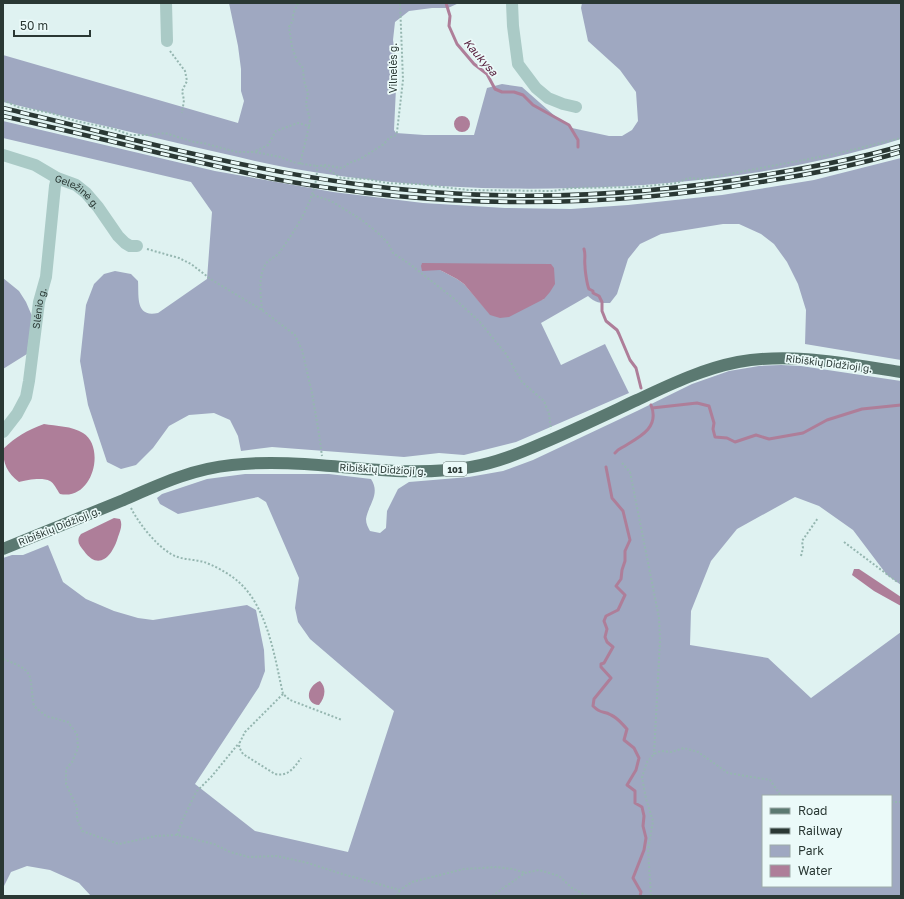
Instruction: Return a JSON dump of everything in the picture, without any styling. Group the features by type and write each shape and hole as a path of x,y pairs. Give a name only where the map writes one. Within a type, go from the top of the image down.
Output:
{"main road":[{"name":"Ribiškių Didžioji g.","path":"3,549 187,474 215,467 233,464 261,463 322,465 425,472 473,467 516,455 667,386 711,369 735,363 770,358 796,358 901,372"}],"street":[{"path":"166,3 167,41"},
{"path":"512,3 513,26 518,64 536,88 548,98 576,107"},
{"name":"Geležinė g.","path":"3,155 35,165 57,178 76,186 86,193 122,239 130,246 138,246"},
{"name":"Slėnio g.","path":"3,432 17,414 26,398 39,302 46,276 57,178"}],"path":[{"path":"298,3 293,14 293,20 289,27 292,47 297,60 303,68 304,81 308,93 306,104 310,120 300,164"},
{"name":"Vilnelės g.","path":"323,166 344,167 349,163 355,162 384,144 389,138 396,135 403,80 400,3"},
{"path":"167,41 170,51 185,71 187,81 182,91 184,100 182,113"},
{"path":"3,100 18,107 51,113 131,135 165,133 194,142 237,152 255,152 280,157 300,164 323,166 341,178 387,183 418,184 468,190 553,191 572,188 636,187 677,183 688,178 702,179 740,172 835,154 901,138"},
{"path":"255,152 268,145 276,131 298,123 309,126"},
{"path":"262,310 260,282 264,268 269,259 276,256 290,237 313,195 314,185 317,178 317,166"},
{"path":"313,195 331,201 362,220 388,243 392,253 416,269 457,301 479,321 506,354 522,382 544,401 549,414 554,438"},
{"path":"138,246 179,258 191,264 212,280 262,310 296,335 302,350 319,434 322,465"},
{"path":"622,463 630,472 659,618 660,640 654,754"},
{"path":"127,498 132,510 154,540 172,555 204,562 232,576 247,591 258,608 270,634 284,694 290,700 342,720"},
{"path":"801,556 802,541 804,536 810,531 818,518"},
{"path":"844,542 896,581 901,582"},
{"path":"3,659 22,667 30,675 34,706 46,716 68,722 77,734 78,748 72,762 66,769 66,784 77,808 77,819 82,831 119,844 156,836 177,835 214,844 230,852 249,857 277,856 308,863 400,890"},
{"path":"177,835 182,819 196,792 212,776 240,742 246,732 284,694"},
{"path":"240,742 239,747 243,754 275,774 284,775 288,773 301,758"},
{"path":"651,896 648,850 653,820 646,799 642,777 647,762 654,754 661,751 671,752 684,748 698,752 728,773 770,780 780,795"},
{"path":"397,896 400,890 412,882 464,869 497,867 513,869 525,873"},
{"path":"492,896 525,873 535,870 558,876 572,888 588,896"}],"green space":[{"path":"229,3 459,3 448,8 432,8 409,11 395,22 393,40 397,67 394,130 396,133 424,135 474,135 487,88 502,84 522,87 556,117 572,128 609,136 622,136 632,130 638,121 636,92 620,70 588,41 581,8 582,3 901,3 901,139 821,160 740,175 658,184 576,188 504,189 396,183 289,168 3,102 3,55 238,123 244,101 241,91 241,69 238,46"},
{"path":"3,121 215,171 333,192 423,203 505,208 571,209 628,205 722,195 814,180 901,158 901,360 805,344 806,310 798,284 787,262 774,244 761,234 739,224 723,224 661,234 640,244 628,259 617,294 610,303 598,302 588,296 541,323 561,365 605,344 629,393 516,442 464,455 439,453 404,457 272,447 241,451 238,436 230,420 214,413 189,415 169,426 153,448 136,465 121,469 107,462 88,405 80,361 86,305 94,284 104,274 115,271 131,274 138,281 140,304 145,312 151,314 158,313 207,279 212,212 191,182 3,138","holes":["440,270 544,299 490,314 464,284"]},
{"path":"3,278 19,291 32,316 27,354 3,369"},
{"path":"759,366 801,366 901,381 901,585 887,575 853,530 819,506 795,497 737,529 711,561 691,611 690,645 768,658 811,698 901,632 901,896 91,896 79,883 50,870 27,866 11,872 3,888 3,558 12,555 23,555 48,545 63,582 86,599 114,611 138,618 153,620 247,605 256,610 264,650 265,671 259,687 195,784 255,831 348,852 394,711 310,639 298,622 295,608 299,578 266,502 258,497 178,514 160,504 157,498 162,494 207,479 245,474 329,474 371,479 375,490 367,514 366,522 370,531 380,533 386,528 387,511 398,489 409,482 469,477 503,471 533,460 692,384 729,371"}],"water":[{"path":"462,116 468,118 470,124 468,130 462,132 456,130 454,124 456,118"},
{"path":"422,263 551,264 554,268 555,284 544,299 509,317 500,318 490,315 464,284 457,279 440,270 422,271"},
{"path":"44,424 69,428 83,433 90,440 94,449 95,460 88,481 81,489 71,494 60,494 53,483 43,479 19,482 11,475 6,467 3,449 22,434"},
{"path":"114,518 120,519 121,524 116,544 105,559 100,561 95,560 90,557 80,546 78,541 79,537 81,534"},
{"path":"854,569 859,569 901,597 901,606 874,591 852,575"},
{"path":"320,681 324,687 324,693 323,699 319,705 314,704 311,701 309,694 313,686"}],"waterway":[{"name":"Kaukysa","path":"446,3 450,16 449,26 457,44 474,64 487,74 495,89 502,92 514,92 523,95 533,105 569,125 578,140 578,147"},
{"name":"Kaukysa","path":"584,249 589,289 599,296 602,302 602,311 606,321 617,330 630,360 636,368 641,388"},
{"path":"652,408 697,403 709,406 714,423 713,429 715,437 727,438 735,442 756,435 769,439 803,433 827,420 862,409 901,405"},
{"name":"Kaukysa","path":"615,453 645,433 652,421 653,414 651,405"},
{"name":"Kaukysa","path":"606,467 612,498 623,511 630,540 625,551 625,561 621,579 616,586 625,595 618,610 606,616 604,621 607,629 605,637 607,642 613,647 604,663 601,664 601,667 611,678 594,699 593,706 620,721 627,729 624,740 634,748 639,758 636,770 627,785 635,791 635,803 642,807 644,816 643,826 646,838 644,850 633,878 641,892 640,896"}],"railway":[{"path":"3,108 179,150 267,169 356,184 461,194 566,195 672,188 807,168 855,158 901,146"},
{"path":"3,116 280,180 340,190 462,200 523,202 584,201 645,197 706,190 784,178 851,165 901,152"}]}
